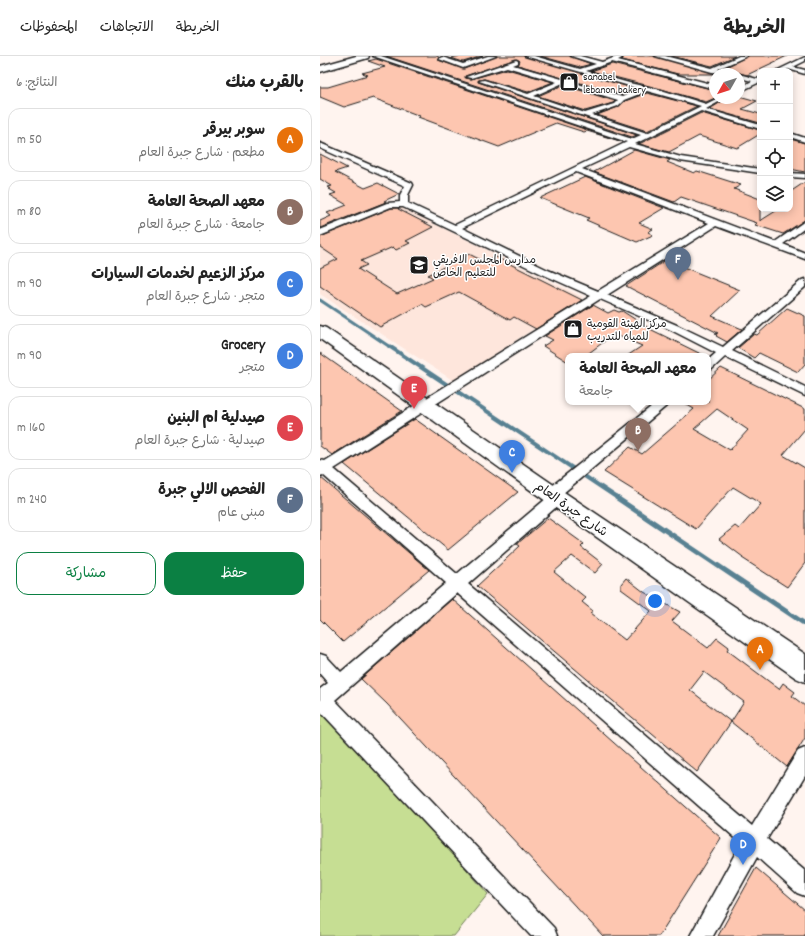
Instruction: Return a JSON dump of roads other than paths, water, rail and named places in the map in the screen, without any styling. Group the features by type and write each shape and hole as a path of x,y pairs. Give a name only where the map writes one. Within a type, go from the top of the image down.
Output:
{"highway":[{"path":"320,66 355,56"},
{"path":"320,69 366,56"}],"main road":[{"name":"شارع جبرة العام","path":"320,332 805,669"}],"street":[{"path":"376,56 572,120 631,143 680,159 757,171"},
{"path":"435,61 446,57 463,66 493,56"},
{"path":"574,56 602,64"},
{"path":"529,96 623,56"},
{"path":"658,56 709,69"},
{"path":"717,68 744,56"},
{"path":"725,57 736,60"},
{"path":"647,135 466,75 528,58 646,89 659,91 703,108 757,126"},
{"path":"787,68 805,58"},
{"path":"611,60 709,85"},
{"path":"507,65 622,100"},
{"path":"793,69 805,72"},
{"path":"745,77 757,80"},
{"path":"745,87 757,81"},
{"path":"572,120 585,114 616,105 622,100 646,89"},
{"path":"456,228 711,104"},
{"path":"793,136 805,140"},
{"path":"320,145 409,185 404,195 404,204"},
{"path":"577,170 805,256"},
{"path":"793,175 805,176"},
{"path":"320,234 382,208 397,204 404,204 422,211 495,248 599,296 675,328 805,392"},
{"path":"716,222 426,406 321,468 805,885"},
{"path":"776,245 805,224"},
{"path":"711,364 805,282"},
{"path":"546,936 320,700 457,585 554,496 661,405"},
{"path":"320,662 340,683"},
{"path":"701,936 754,841 805,758"}],"waterway":[{"path":"320,300 390,347"},
{"path":"389,346 619,499"},
{"path":"617,498 805,624"}],"place":[{"name":"sanabel lebanon bakery","path":"569,82"},
{"name":"مدارس المجلس الافريقي للتعليم الخاص","path":"419,265"},
{"name":"الفحص الالي جبرة","path":"678,280"},
{"name":"مركز الهيئة القومية للمياه للتدريب","path":"573,329"},
{"name":"صيدلية ام البنين","path":"414,409"},
{"name":"معهد الصحة العامة","path":"638,451"},
{"name":"مركز الزعيم لخدمات السيارات","path":"512,473"},
{"name":"سوبر بيرقر","path":"760,670"},
{"name":"Grocery","path":"743,865"}]}
